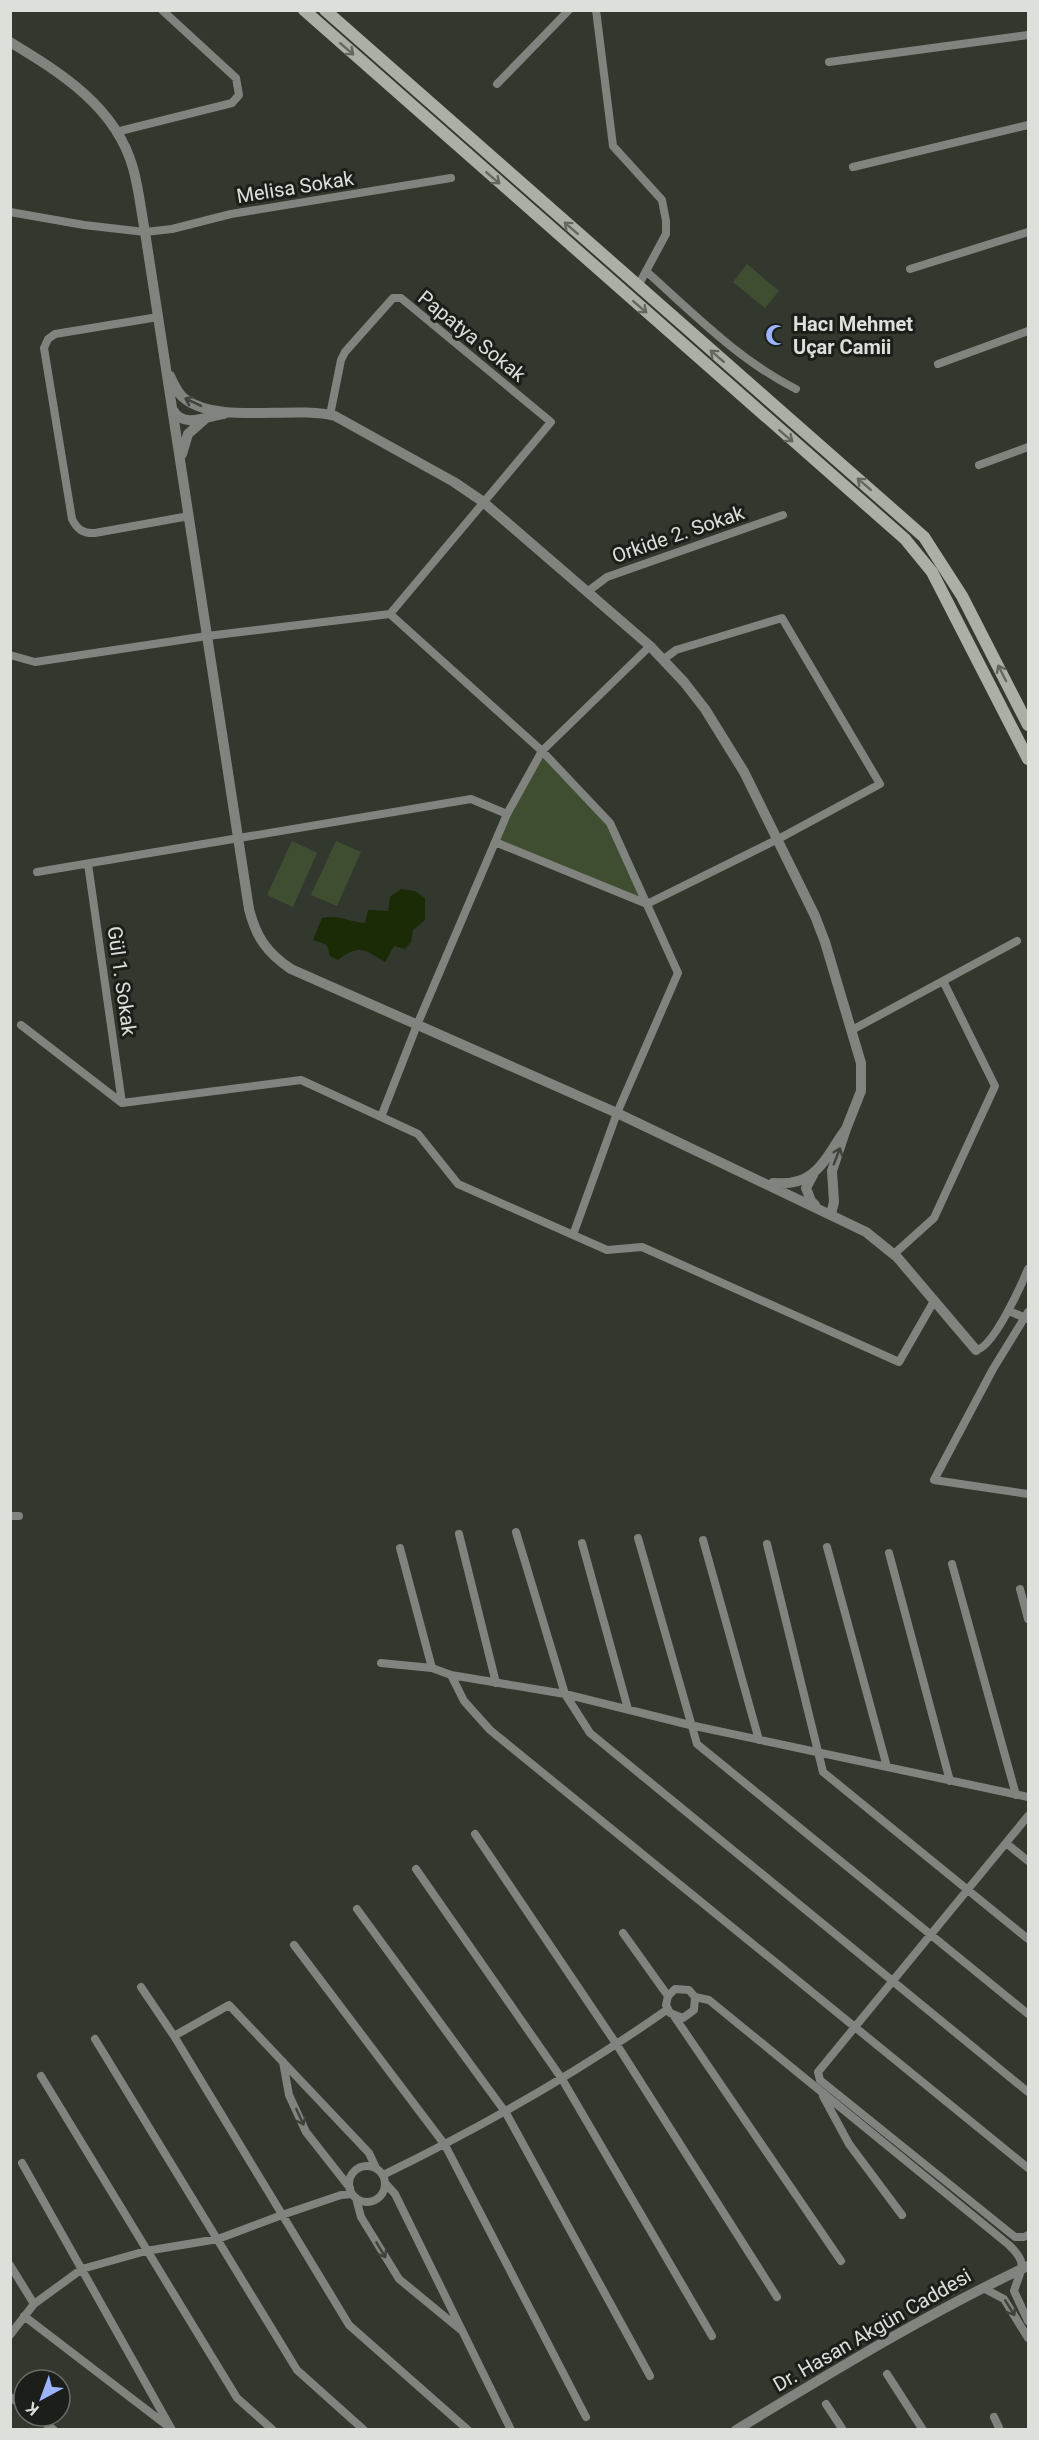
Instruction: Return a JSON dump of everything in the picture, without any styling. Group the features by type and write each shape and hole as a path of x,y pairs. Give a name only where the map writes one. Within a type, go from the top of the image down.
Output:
{"main road":[{"path":"303,10 905,539 932,572 1029,759"},
{"path":"325,10 924,537 962,596 1029,726"},
{"path":"880,517 889,506"}],"street":[{"path":"116,132 232,103 239,95 236,78 162,10"},
{"path":"497,84 569,10"},
{"path":"596,10 613,146 662,200 666,221 666,234 638,286"},
{"path":"829,62 1029,35"},
{"path":"10,42 65,76 84,92 116,132 132,166 145,232 249,909 255,931 267,950 291,969 616,1113 817,1206 866,1232 894,1254 976,1350 984,1348 1009,1311 1029,1269"},
{"path":"853,167 1029,125"},
{"name":"Melisa Sokak","path":"10,212 84,225 145,232 172,229 231,214 451,178"},
{"path":"910,269 1029,232"},
{"path":"647,272 727,343 776,379 796,390"},
{"name":"Papatya Sokak","path":"330,415 341,360 345,352 393,298 401,298 551,422 482,501"},
{"path":"158,317 55,334 48,339 44,348 72,519 76,525 87,534 189,516"},
{"path":"938,364 1029,331"},
{"path":"166,368 178,391 190,403 211,409 236,412 330,415 360,429 482,501 650,646 705,709 725,739 815,916 861,1063 862,1078 859,1097 832,1171 834,1202 831,1214"},
{"path":"172,409 175,415 184,421 236,412"},
{"path":"181,464 182,449 188,434 209,417"},
{"path":"979,465 1029,447"},
{"path":"10,655 35,662 207,636 390,614 482,501"},
{"name":"Orkide 2. Sokak","path":"588,592 607,577 783,515"},
{"path":"390,614 542,751 610,822 678,973 616,1113 573,1235"},
{"path":"495,842 647,904 778,840 880,784 782,618 676,650 663,659"},
{"path":"381,1117 417,1025 507,814 542,751 650,646"},
{"path":"37,872 471,798 507,814"},
{"name":"Gül 1. Sokak","path":"88,864 122,1103"},
{"path":"852,1030 1017,941"},
{"path":"894,1254 934,1218 995,1086 943,981"},
{"path":"21,1025 122,1103 301,1080 418,1134 436,1153 458,1184 607,1250 642,1247 899,1362 934,1301"},
{"path":"817,1206 811,1201 806,1188 846,1129"},
{"path":"765,1182 787,1183 802,1180 815,1172"},
{"path":"1009,1311 1028,1316 993,1368 934,1480 1029,1494"},
{"path":"516,1532 565,1694 590,1732 1029,2092"},
{"path":"459,1533 496,1683"},
{"path":"638,1538 697,1744 1029,2014"},
{"path":"703,1540 759,1740"},
{"path":"582,1543 628,1710"},
{"path":"767,1544 823,1772 1029,1939"},
{"path":"826,1547 887,1767"},
{"path":"400,1548 432,1668"},
{"path":"888,1553 950,1781"},
{"path":"952,1564 1016,1795"},
{"path":"1020,1589 1029,1619"},
{"path":"381,1663 432,1668 451,1675 565,1694 690,1725 1029,1797"},
{"path":"451,1675 464,1701 490,1730 1029,2168"},
{"path":"1029,1816 818,2072 820,2080 1015,2237 1029,2235"},
{"path":"475,1834 617,2045 777,2297"},
{"path":"1006,1843 1029,1861"},
{"path":"416,1869 562,2079 712,2336"},
{"path":"357,1909 506,2113 650,2376"},
{"path":"623,1933 668,1996 671,2013 840,2261"},
{"path":"294,1945 445,2145 586,2417"},
{"path":"141,1987 174,2036 349,2325 468,2430"},
{"path":"668,1996 675,1989 684,1988 695,1997 709,2000 1009,2245 1020,2256 1026,2267 1014,2291 1029,2321"},
{"path":"671,2013 683,2018 692,2014 696,2006 695,1997"},
{"path":"174,2036 229,2005 369,2153 395,2194 511,2430"},
{"path":"382,2176 506,2113 671,2013"},
{"path":"95,2039 297,2370 364,2430"},
{"path":"283,2062 289,2095 306,2132 353,2193 362,2201 373,2201 382,2194 382,2176"},
{"path":"41,2076 237,2398 273,2430"},
{"path":"819,2091 849,2144 902,2215"},
{"path":"21,2163 172,2430"},
{"path":"382,2176 365,2166 354,2171 349,2182 361,2217 399,2279 464,2333"},
{"path":"10,2335 33,2304 82,2269 146,2251 218,2239 282,2215 353,2193"},
{"path":"10,2265 33,2304"},
{"name":"Dr. Hasan Akgün Caddesi","path":"736,2430 830,2373 983,2288 1026,2267"},
{"path":"983,2288 1005,2299 1029,2338"},
{"path":"24,2316 172,2430"},
{"path":"887,2374 923,2430"},
{"path":"826,2404 843,2430"},
{"path":"994,2417 1000,2430"}],"shaded area":[{"path":"747,264 779,291 765,308 733,282"},
{"path":"542,751 610,823 647,904 495,842"},
{"path":"292,841 317,853 293,907 267,895"},
{"path":"336,841 361,852 337,906 311,895"},
{"path":"401,889 415,891 425,898 425,920 413,930 411,942 405,949 394,946 385,962 362,950 352,951 338,960 330,956 327,945 313,940 322,918 333,917 365,923 368,910 388,911 390,897"}],"place":[{"name":"Hacı Mehmet Uçar Camii","path":"776,335"}]}
